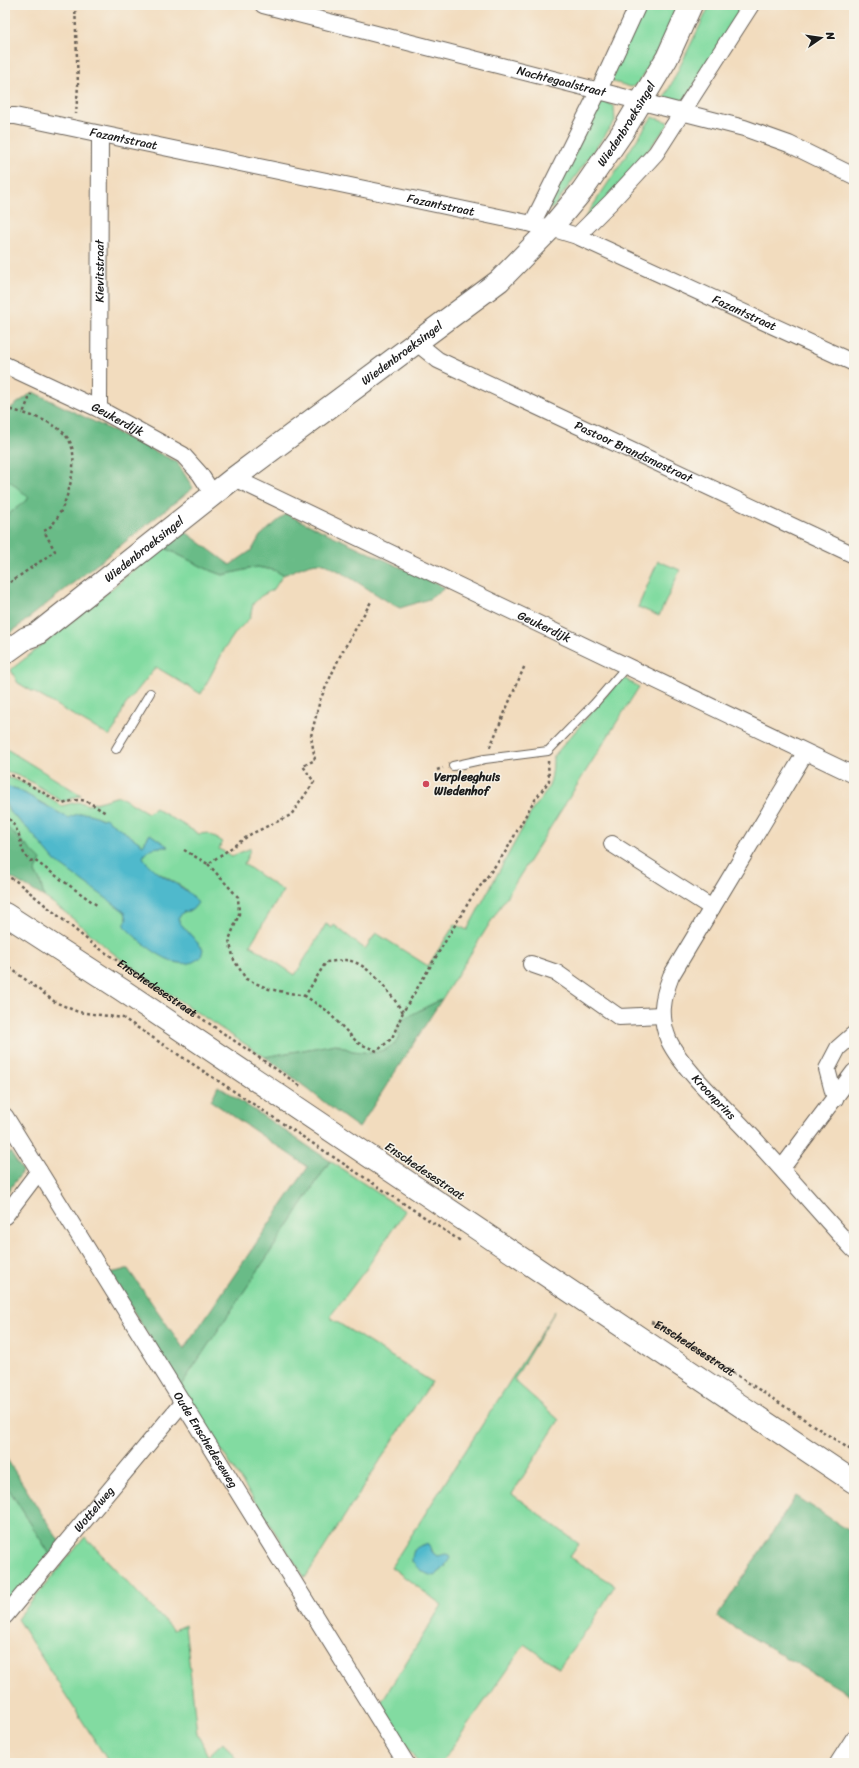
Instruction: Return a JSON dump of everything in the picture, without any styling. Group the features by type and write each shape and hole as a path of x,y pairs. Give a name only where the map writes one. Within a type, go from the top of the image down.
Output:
{"street":[{"name":"Nachtegaalstraat","path":"263,5 281,7 598,92 682,112 752,131 789,144 854,176"},
{"name":"Wiedenbroeksingel","path":"541,226 598,92 638,5"},
{"name":"Wiedenbroeksingel","path":"5,653 26,638 37,634 213,494 499,281 541,226 582,191 622,133 667,58 691,5"},
{"path":"577,236 656,153 751,5"},
{"name":"Fazantstraat","path":"5,116 15,116 541,226 577,236 854,363"},
{"name":"Kievitstraat","path":"99,409 100,134"},
{"name":"Pastoor Brandsmastraat","path":"417,343 438,360 854,555"},
{"name":"Geukerdijk","path":"5,365 99,409 183,455 200,474 213,494"},
{"name":"Geukerdijk","path":"234,478 805,753 854,775"},
{"name":"Wiedenbroeksingel","path":"5,667 26,651 37,634"},
{"name":"Kroonprins","path":"805,753 671,976 663,995 662,1015 669,1040 684,1064 782,1168 854,1250"},
{"path":"612,844 712,908"},
{"name":"Enschedesestraat","path":"5,914 187,1034 854,1482"},
{"path":"531,964 557,973 619,1017 662,1015"},
{"path":"835,1099 827,1069 838,1048 854,1034"},
{"path":"782,1168 854,1072"},
{"name":"Oude Enschedeseweg","path":"5,1116 406,1763"},
{"path":"5,1216 39,1171"},
{"name":"Wottelweg","path":"5,1616 183,1402"},
{"path":"838,1763 854,1738"}],"lane":[{"path":"453,766 485,759 548,751 594,704 627,666"},
{"path":"116,749 150,693"}],"path":[{"path":"75,129 78,84 76,5"},
{"path":"23,413 38,380"},
{"path":"5,411 12,410 44,420 59,429 74,449 74,466 69,489 51,526 44,531 55,551 5,586"},
{"path":"208,864 251,834 291,815 314,782 304,766 315,760 311,736 320,700 340,656 372,600"},
{"path":"485,759 525,665"},
{"path":"184,850 208,864 238,897 239,914 229,940 234,960 246,980 269,989 305,996 326,1010 358,1043 377,1051 392,1038 403,1012 470,900 506,851 532,804 549,781 548,751"},
{"path":"5,775 21,780 63,804 75,799 82,799 106,813"},
{"path":"5,814 13,823 19,835 23,854 30,861 34,860 98,906"},
{"name":"Enschedesestraat","path":"5,874 90,942 306,1090"},
{"path":"305,996 326,962 345,960 364,966 384,986 403,1012"},
{"path":"5,964 55,1002 78,1012 123,1018"},
{"name":"Enschedesestraat","path":"647,1320 665,1328 854,1452"}],"green space":[{"path":"641,5 681,5 671,27 637,85 631,87 607,80"},
{"path":"710,5 749,5 682,103 667,99 665,97"},
{"path":"601,101 605,101 614,107 615,121 553,208 547,209"},
{"path":"652,117 668,122 668,125 609,199 584,219"},
{"path":"33,392 177,462 193,488 5,637 5,517 29,498 11,482 5,480 5,412"},
{"path":"5,480 11,482 30,498 5,517"},
{"path":"286,514 445,588 429,599 400,608 325,564 318,563 309,565 283,575 274,570 257,567 223,575 207,569 161,546 183,530 230,565 252,550 260,536"},
{"path":"161,546 207,569 223,575 257,567 274,570 283,575 274,589 261,596 253,604 250,618 236,632 225,648 201,694 156,667 124,707 117,725 109,736 18,683 11,670 13,668 94,604"},
{"path":"658,561 680,570 659,616 638,607"},
{"path":"622,677 639,687 442,999 420,1010 397,1029 399,1037 394,1044 385,1050 371,1053 352,1051 336,1044 265,1057 139,973 44,897 40,881 35,872 41,860 5,825 5,803 10,812 29,830 102,894 125,912 127,919 203,949 178,919 183,912 192,910 197,903 194,898 184,888 147,866 143,857 150,849 157,847 168,847 150,834 143,845 105,819 94,815 82,814 68,818 17,789 5,786 5,777 27,785 62,806 78,802 88,805 119,796 148,813 155,808 199,834 208,833 222,842 219,849 232,856 251,848 244,864 283,891 250,945 295,975 326,924 332,928 334,925 365,949 376,933 428,966 455,924 467,930 533,809 549,785 552,773 553,757"},
{"path":"5,748 81,795 63,802 28,780 5,772"},
{"path":"5,825 41,860 35,872 40,881 44,897 5,874"},
{"path":"442,999 359,1128 265,1057 336,1044 352,1051 371,1053 385,1050 394,1044 399,1037 397,1029 401,1020"},
{"path":"218,1086 330,1161 180,1387 110,1273 128,1269 184,1349 308,1167 211,1101"},
{"path":"10,1152 22,1170 5,1195 5,1160"},
{"path":"330,1161 405,1211 366,1269 331,1315 332,1319 432,1382 415,1406 305,1578 180,1387"},
{"path":"555,1311 514,1380 559,1420 512,1494 579,1544 570,1557 615,1585 590,1626 559,1668 525,1644 441,1763 418,1763 380,1704 442,1605 391,1567","holes":["431,1547 433,1553 437,1557 439,1556 446,1566 437,1574 413,1551"]},
{"path":"5,1456 61,1544 51,1556 5,1483"},
{"path":"5,1483 51,1556 5,1611"},
{"path":"796,1496 854,1534 854,1697 717,1617"},
{"path":"85,1537 173,1630 185,1625 197,1733 208,1756 223,1742 239,1763 107,1763 108,1761 17,1619"}],"water":[{"path":"5,786 17,789 68,818 85,813 102,819 105,818 143,845 150,834 169,847 158,847 151,849 145,853 143,857 154,870 185,890 198,903 192,910 183,912 178,919 203,949 201,957 190,963 182,963 164,957 145,945 124,926 127,919 125,912 55,861 29,830 10,812 5,803"},
{"path":"426,1544 429,1545 433,1553 437,1556 446,1554 449,1555 450,1558 443,1569 434,1576 422,1571 412,1562 415,1550 419,1546"}],"place":[{"name":"Verpleeghuis Wiedenhof","path":"426,784"}]}
